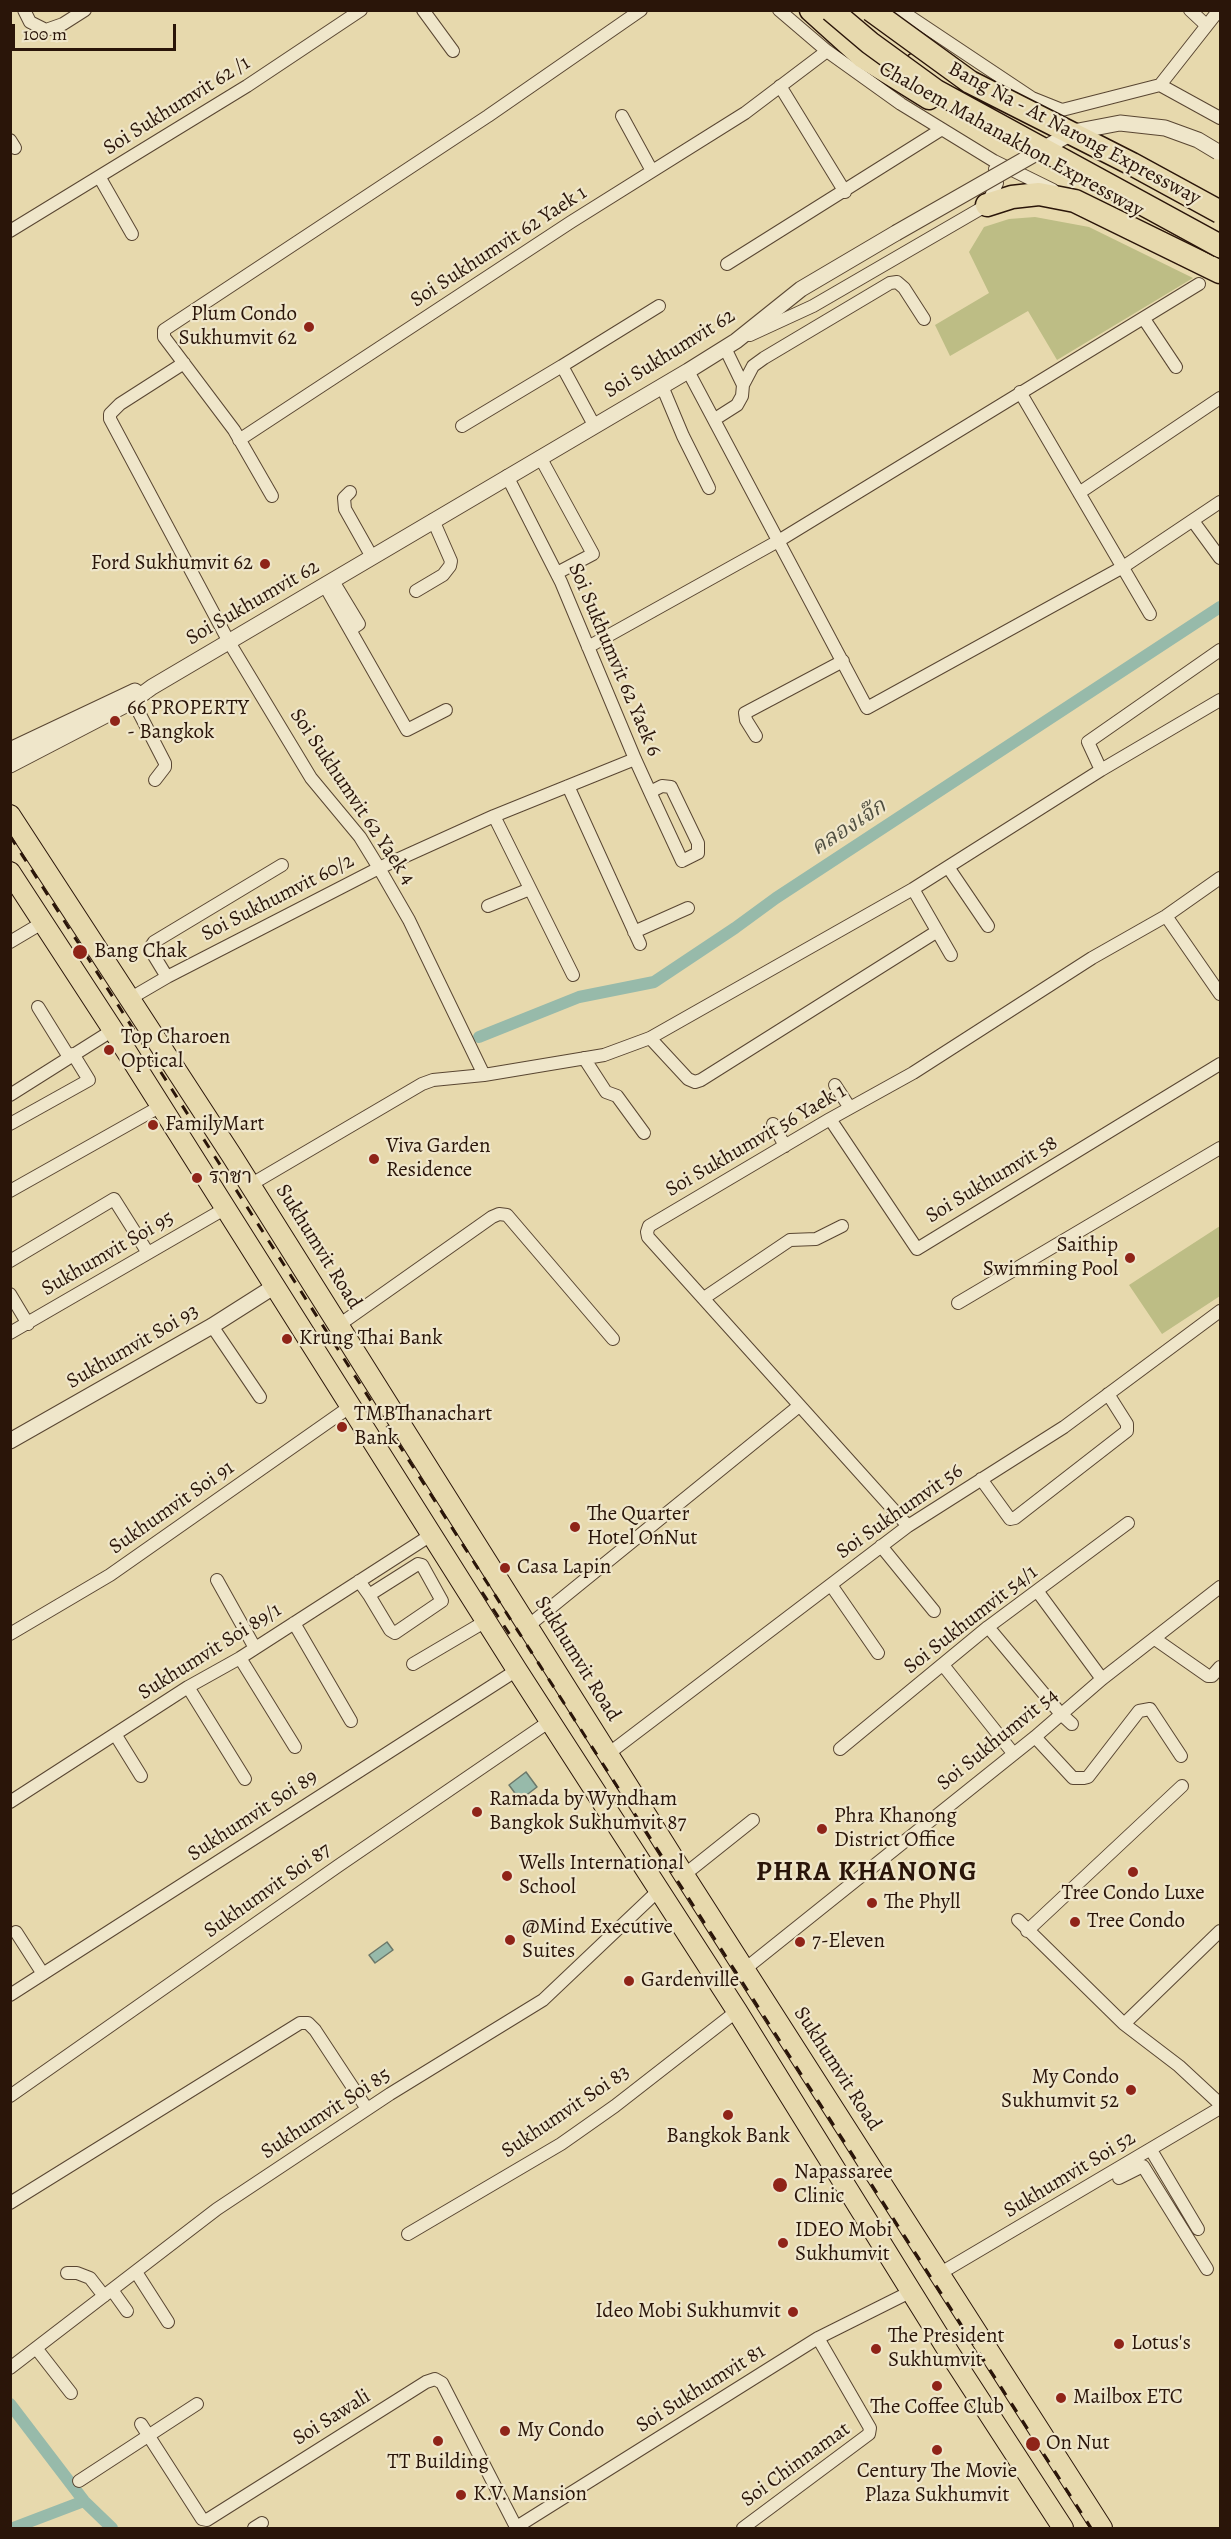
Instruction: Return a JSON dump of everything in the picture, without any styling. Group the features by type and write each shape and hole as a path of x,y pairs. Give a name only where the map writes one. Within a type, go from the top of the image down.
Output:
{"highway":[{"name":"Chaloem Mahanakhon Expressway","path":"811,10 863,57 933,99 1221,256"},
{"name":"Bang Na - At Narong Expressway","path":"831,10 870,43 936,91 1221,246"},
{"name":"Chaloem Mahanakhon Expressway","path":"842,10 934,77 1221,228"},
{"name":"Bang Na - At Narong Expressway","path":"871,10 970,82 1221,212"},
{"path":"987,205 1012,198 1039,195 1075,201 1221,272"}],"main road":[{"name":"Sukhumvit Road","path":"10,815 131,998 684,1875 1102,2529"},
{"path":"10,872 226,1208 481,1614 737,2011 950,2354 1063,2529"},
{"path":"481,1614 504,1588"},
{"path":"912,2291 939,2274"}],"street":[{"path":"24,10 30,22 46,30 63,24 86,10"},
{"name":"Soi Sukhumvit 62 /1","path":"10,231 247,86 361,10"},
{"path":"423,10 453,51"},
{"path":"272,496 239,440 164,337 165,330 489,116 641,10"},
{"path":"779,10 827,51 901,104 994,161 1075,201"},
{"path":"900,10 1032,98 1062,110 1160,85 1219,10"},
{"path":"1190,10 1206,25"},
{"name":"Soi Sukhumvit 62 Yaek 1","path":"239,440 745,113 827,51"},
{"path":"1160,85 1221,118"},
{"path":"780,86 845,192"},
{"path":"622,116 652,171"},
{"name":"Soi Sukhumvit 62","path":"10,765 133,701 152,687 329,584 507,476 663,386 730,344 801,289 1073,132 1120,123 1165,128 1198,140 1219,153"},
{"path":"727,264 942,129"},
{"path":"743,385 730,344 813,306 987,205 997,183 994,161"},
{"path":"100,178 132,234"},
{"path":"715,418 737,405 742,396 743,385 753,366 890,283 897,282 904,288 924,319"},
{"path":"588,646 780,540 1199,284"},
{"path":"462,426 659,306"},
{"path":"1144,319 1176,367"},
{"path":"183,363 120,405 110,414 110,419 229,642"},
{"path":"562,366 594,425"},
{"path":"688,371 780,540 867,708 1123,567 1221,502"},
{"path":"663,386 683,436 710,488"},
{"path":"1020,392 1150,614"},
{"path":"1079,493 1221,398"},
{"path":"540,457 593,554 557,573"},
{"name":"Soi Sukhumvit 62 Yaek 6","path":"507,476 557,573 635,759 650,792 682,861 698,853 698,843 671,787 662,786 650,792"},
{"path":"350,492 344,498 345,509 372,557"},
{"path":"416,591 443,574 450,566 451,561 433,520"},
{"path":"1193,521 1221,558"},
{"path":"329,584 350,630 407,730 446,710"},
{"name":"Soi Sukhumvit 62 Yaek 4","path":"229,642 311,778 360,837 380,868 409,920 484,1075"},
{"path":"1101,770 1088,742 1221,650"},
{"path":"756,736 746,720 745,713 843,661"},
{"name":"Soi Sukhumvit 62","path":"10,750 129,692 152,687"},
{"path":"250,1185 422,1084 433,1080 484,1075 604,1055 650,1038 913,889 1101,770 1221,700"},
{"path":"133,701 165,763 165,767 155,780"},
{"name":"Soi Sukhumvit 60/2","path":"131,998 167,976 380,868 494,816 635,759"},
{"path":"568,786 640,945"},
{"path":"494,816 573,975"},
{"path":"167,976 150,948 154,942 282,865"},
{"path":"948,867 988,926"},
{"name":"Soi Sukhumvit 56 Yaek 1","path":"908,1526 648,1237 646,1232 649,1226 830,1119 914,1073 1092,958 1166,916 1221,878"},
{"path":"488,906 530,889"},
{"path":"913,889 951,955"},
{"path":"634,932 688,908"},
{"path":"1166,916 1221,994"},
{"path":"10,942 42,923"},
{"path":"650,1038 688,1079 694,1082 701,1080 936,932"},
{"path":"10,1124 88,1080 38,1006"},
{"path":"10,1095 113,1030"},
{"path":"584,1058 606,1092 617,1096 644,1134"},
{"name":"Soi Sukhumvit 58","path":"830,1119 917,1249 1221,1064"},
{"path":"836,1085 850,1108"},
{"path":"10,1191 161,1106"},
{"path":"773,1125 785,1146"},
{"path":"958,1303 1221,1148"},
{"path":"10,1261 114,1199 148,1253"},
{"name":"Sukhumvit Soi 95","path":"10,1333 226,1208"},
{"path":"339,1325 499,1214 507,1215 613,1339"},
{"path":"704,1298 790,1240 816,1239 842,1226"},
{"name":"Sukhumvit Soi 93","path":"10,1441 212,1326 274,1286"},
{"path":"10,1294 28,1324"},
{"name":"Soi Sukhumvit 56","path":"608,1754 908,1526 1064,1427 1221,1311"},
{"path":"212,1326 260,1397"},
{"path":"981,1479 1010,1519 1015,1518 1127,1431 1127,1424 1108,1394"},
{"name":"Sukhumvit Soi 91","path":"10,1634 110,1575 351,1406"},
{"path":"528,1626 799,1406"},
{"name":"Soi Sukhumvit 54/1","path":"840,1749 988,1628 1128,1523"},
{"name":"Sukhumvit Soi 89/1","path":"10,1802 431,1535"},
{"path":"881,1546 934,1611"},
{"path":"359,1581 390,1630 395,1633 442,1601 422,1565 418,1564 369,1595"},
{"path":"217,1580 255,1648"},
{"path":"831,1585 878,1653"},
{"name":"Soi Sukhumvit 54","path":"745,1969 1012,1753 1035,1737 1102,1679 1221,1587"},
{"path":"1038,1592 1102,1679"},
{"path":"413,1664 481,1614"},
{"path":"294,1623 351,1721"},
{"path":"988,1628 1072,1724"},
{"path":"1155,1639 1208,1676 1212,1676 1221,1667"},
{"path":"240,1658 296,1747"},
{"path":"943,1665 1012,1753"},
{"name":"Sukhumvit Soi 89","path":"10,1995 517,1670"},
{"path":"188,1687 245,1779"},
{"path":"1035,1737 1073,1778 1084,1778 1088,1777 1139,1711 1150,1709 1181,1756"},
{"name":"Sukhumvit Soi 87","path":"10,2096 338,1866 550,1721"},
{"path":"115,1734 141,1776"},
{"path":"1027,1931 1182,1786"},
{"path":"684,1875 753,1820"},
{"name":"Sukhumvit Soi 85","path":"10,2368 217,2209 367,2109 543,2001 658,1890"},
{"path":"1018,1920 1124,2024 1179,2066 1221,2106"},
{"path":"1124,2024 1221,1931"},
{"path":"16,1932 43,1974"},
{"name":"Sukhumvit Soi 83","path":"408,2234 561,2144 615,2106 737,2011"},
{"path":"10,2203 300,2023 308,2023 315,2030 367,2109"},
{"name":"Sukhumvit Soi 52","path":"939,2274 1151,2150 1221,2106"},
{"path":"1151,2150 1198,2229"},
{"path":"1119,2178 1143,2166 1207,2269"},
{"path":"136,2272 168,2322"},
{"path":"68,2273 90,2277 127,2311"},
{"name":"Soi Sukhumvit 81","path":"515,2528 818,2338 912,2291"},
{"name":"Soi Chinnamat","path":"743,2529 869,2434 870,2428 818,2338"},
{"path":"36,2348 71,2393"},
{"name":"Soi Sawali","path":"141,2424 202,2519 207,2520 426,2382 435,2379 442,2383 515,2528"},
{"path":"79,2481 197,2404"}],"green space":[{"path":"1035,217 1089,227 1193,278 1057,360 1028,311 950,356 935,325 989,293 969,252 984,227 1009,219"},
{"path":"1220,1226 1220,1296 1162,1334 1129,1285"}],"shaded area":[{"path":"526,1772 537,1787 520,1800 509,1785"},
{"path":"387,1942 393,1950 375,1963 369,1955"}],"waterway":[{"name":"คลองเจ๊ก","path":"479,1037 579,997 654,982 776,898 1220,607"},
{"path":"10,2404 84,2501 112,2528"},
{"path":"13,2528 84,2501"}],"railway":[{"path":"10,836 1091,2528"},
{"path":"482,1592 510,1635"}],"place":[{"name":"Plum Condo Sukhumvit 62","path":"309,327"},
{"name":"Ford Sukhumvit 62","path":"265,564"},
{"name":"66 PROPERTY - Bangkok","path":"115,721"},
{"name":"Bang Chak","path":"80,952"},
{"name":"Top Charoen Optical","path":"109,1050"},
{"name":"FamilyMart","path":"153,1125"},
{"name":"Viva Garden Residence","path":"374,1159"},
{"name":"ราชา","path":"197,1178"},
{"name":"Saithip Swimming Pool","path":"1130,1258"},
{"name":"Krung Thai Bank","path":"287,1339"},
{"name":"TMBThanachart Bank","path":"342,1427"},
{"name":"The Quarter Hotel OnNut","path":"575,1527"},
{"name":"Casa Lapin","path":"505,1568"},
{"name":"Ramada by Wyndham Bangkok Sukhumvit 87","path":"477,1812"},
{"name":"Phra Khanong District Office","path":"822,1829"},
{"name":"Tree Condo Luxe","path":"1133,1872"},
{"name":"Wells International School","path":"507,1876"},
{"name":"The Phyll","path":"872,1903"},
{"name":"Tree Condo","path":"1075,1922"},
{"name":"@Mind Executive Suites","path":"510,1940"},
{"name":"7-Eleven","path":"800,1942"},
{"name":"Gardenville","path":"629,1981"},
{"name":"My Condo Sukhumvit 52","path":"1131,2090"},
{"name":"Bangkok Bank","path":"728,2115"},
{"name":"Napassaree Clinic","path":"780,2185"},
{"name":"IDEO Mobi Sukhumvit","path":"783,2243"},
{"name":"Ideo Mobi Sukhumvit","path":"793,2312"},
{"name":"Lotus's","path":"1119,2344"},
{"name":"The President Sukhumvit","path":"876,2349"},
{"name":"The Coffee Club","path":"937,2386"},
{"name":"Mailbox ETC","path":"1061,2398"},
{"name":"My Condo","path":"505,2431"},
{"name":"TT Building","path":"438,2441"},
{"name":"On Nut","path":"1033,2444"},
{"name":"Century The Movie Plaza Sukhumvit","path":"937,2450"},
{"name":"K.V. Mansion","path":"461,2495"}],"district":[{"name":"PHRA KHANONG","path":"867,1873"}]}
